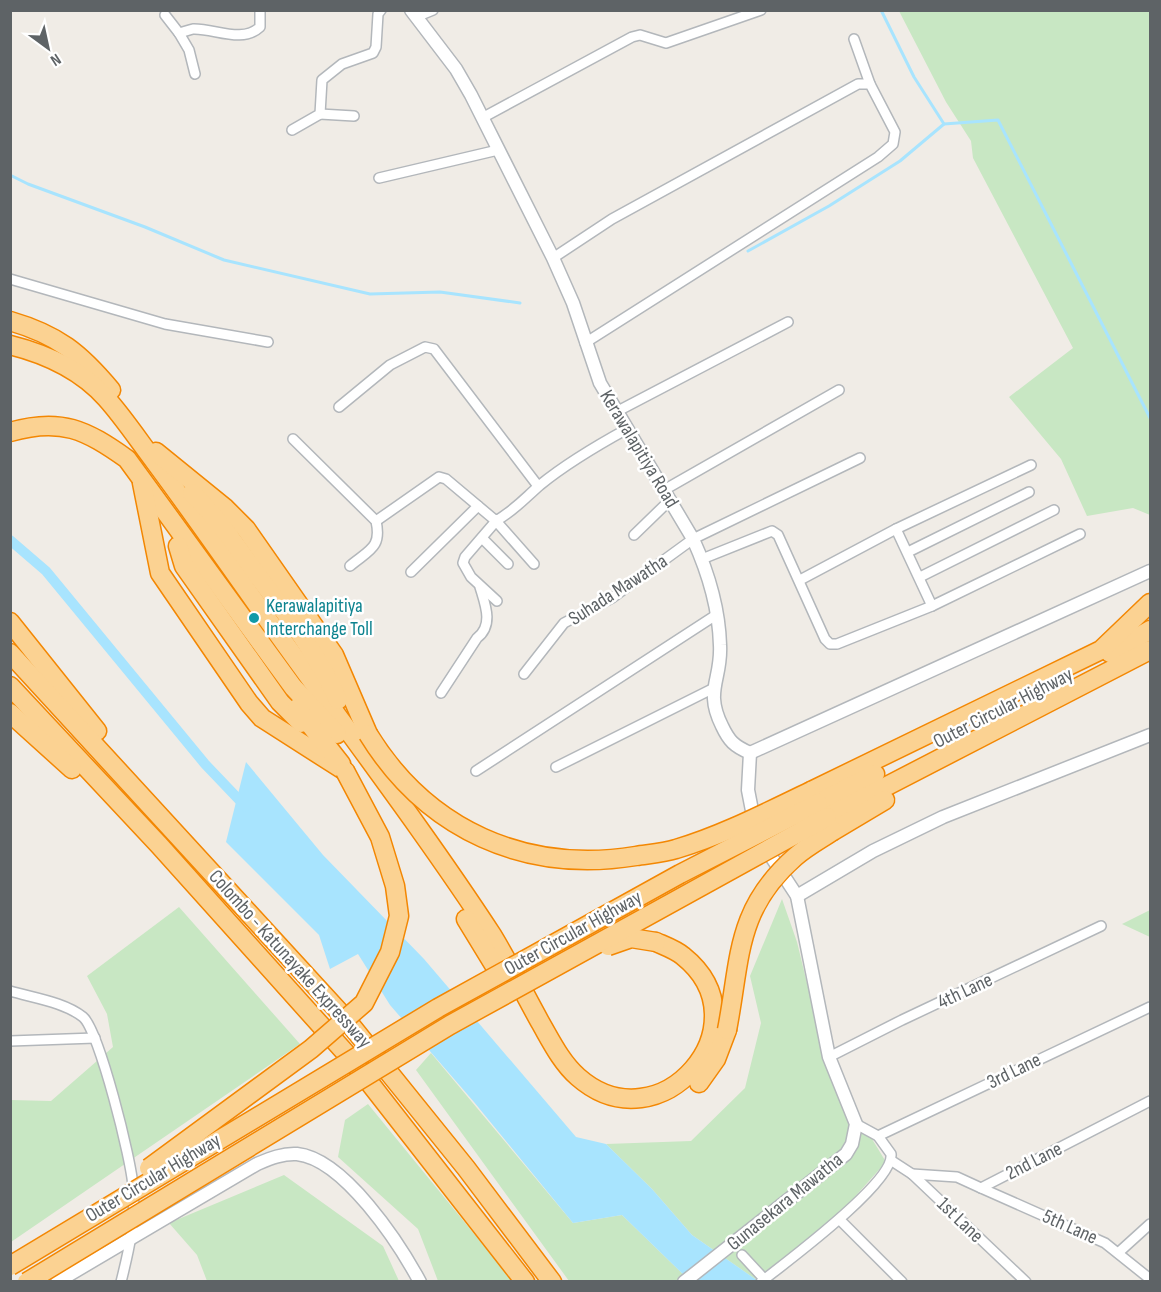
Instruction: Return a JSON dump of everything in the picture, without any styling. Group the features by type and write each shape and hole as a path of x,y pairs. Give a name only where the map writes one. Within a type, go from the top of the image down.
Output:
{"highway":[{"path":"10,321 41,330 79,354 123,403 153,451 230,550 362,737 493,937 562,1061 579,1079 601,1093 624,1098 649,1097 671,1090 691,1074 704,1054 714,1029 712,999 703,975 682,954 656,942 631,938 606,946 450,1025"},
{"path":"10,345 32,350 58,362 82,376 106,397 362,737 430,807 489,842 544,858 603,861 675,849 744,824 822,811 929,773 1065,700 1117,676 1150,664"},
{"path":"10,357 51,369 78,383 96,399 337,734 472,928 553,1064 570,1084 590,1098 614,1106 645,1109 672,1102 698,1084 716,1059 727,1030 743,932 752,910 762,891 795,856 822,811"},
{"path":"10,432 32,426 57,424 78,429 99,439 127,459 293,687 337,734"},
{"path":"153,451 225,508 246,529 334,655 362,737"},
{"path":"171,473 191,492 209,503 240,538 328,658 356,717 362,737"},
{"path":"141,478 160,573 249,703 262,718 345,771"},
{"path":"154,496 161,552 177,588 266,711 345,771"},
{"path":"170,518 184,566 280,702 308,729 345,771"},
{"path":"170,518 169,550 176,572 187,590 274,708 308,729"},
{"path":"66,1230 311,1049 364,1003 390,952 399,916 395,886 380,837 345,771 331,748 299,711 178,546"},
{"path":"1108,657 1150,603"},
{"path":"1108,657 1150,613"},
{"path":"10,622 190,848"},
{"path":"1127,642 1150,624"},
{"name":"Outer Circular Highway","path":"27,1281 450,1025 822,811 1108,657 1127,642 1150,630"},
{"path":"1108,657 1150,635"},
{"name":"Outer Circular Highway","path":"1108,657 1150,650"},
{"name":"Colombo - Katunayake Expressway","path":"10,653 352,1027 466,1168 552,1281"},
{"path":"1108,657 1150,656"},
{"name":"Colombo - Katunayake Expressway","path":"10,686 209,901 351,1059 525,1281"},
{"path":"10,713 209,901"},
{"name":"Outer Circular Highway","path":"10,1266 66,1230 438,1008 680,874 822,811"}],"street":[{"path":"179,33 195,29 231,35 255,32 260,27 260,10"},
{"path":"320,114 322,80 342,63 373,53 376,47 378,14 381,10"},
{"path":"413,14 433,10"},
{"path":"482,118 632,37 640,35 666,43 760,10"},
{"name":"Kerawalapitiya Road","path":"413,14 456,69 553,258 573,303 593,368 616,412 693,539 702,559 716,615 720,646 713,709 732,745 750,753"},
{"path":"165,15 189,50 195,74"},
{"path":"585,343 878,157 892,144 895,132 870,84 854,39"},
{"path":"553,258 612,219 858,84 870,84"},
{"path":"292,130 320,114 354,116"},
{"path":"379,178 498,150"},
{"path":"10,279 165,324 268,342"},
{"path":"616,412 788,322"},
{"path":"339,407 390,365 425,347 434,349 538,486"},
{"path":"634,536 667,496 839,390"},
{"path":"497,601 471,577 463,563 465,557 483,539 496,521 517,509 538,486 585,452 627,429"},
{"path":"293,439 376,521 380,537 377,543 350,566"},
{"name":"Suhada Mawatha","path":"524,674 564,623 612,598 693,539 860,458"},
{"path":"800,580 896,530 1031,465"},
{"path":"376,521 439,477 446,479 496,521 534,564"},
{"path":"908,552 1029,492"},
{"path":"411,572 478,506"},
{"path":"920,577 1054,510"},
{"path":"896,530 932,606"},
{"path":"702,559 771,531 778,536 825,639 830,644 837,644 932,606 1080,534"},
{"path":"483,539 508,564"},
{"path":"742,1255 764,1281 840,1220 873,1186 892,1161 891,1154 878,1136 856,1124 829,1058 797,896 760,840 750,813 747,790 750,753 1150,571"},
{"path":"441,693 477,638 484,633 488,615 479,585"},
{"path":"476,771 716,615"},
{"path":"556,767 714,688"},
{"path":"797,896 873,850 943,817 1150,735"},
{"name":"4th Lane","path":"829,1058 902,1020 1101,926"},
{"path":"10,991 69,1008 85,1019 95,1038 130,1160 134,1189 133,1236 121,1281"},
{"name":"3rd Lane","path":"878,1136 1150,1007"},
{"path":"10,1041 95,1038"},
{"name":"2nd Lane","path":"981,1188 1150,1101"},
{"name":"Gunasekara Mawatha","path":"684,1281 747,1234 846,1154 852,1144 856,1124"},
{"path":"57,1281 257,1164 273,1157 298,1154 327,1166 364,1200 396,1239 420,1281"},
{"name":"1st Lane","path":"892,1161 912,1174 1026,1281"},
{"path":"912,1174 957,1177 981,1188"},
{"name":"5th Lane","path":"981,1188 1105,1243 1150,1279"},
{"path":"840,1220 902,1281"},
{"path":"1118,1253 1150,1224"}],"green space":[{"path":"899,11 1150,11 1150,515 1133,508 1087,516 1061,459 1009,397 1073,348 973,158 971,141 946,102"},
{"path":"782,899 797,942 828,1070 850,1123 872,1139 886,1162 835,1219 755,1279 692,1235 652,1189 606,1144 691,1141 745,1088 761,1023 750,976"},
{"path":"179,907 300,1044 11,1242 11,1100 51,1101 113,1047 107,1014 87,976"},
{"path":"1150,910 1150,937 1122,924"},
{"path":"431,1053 573,1223 622,1215 690,1281 569,1281 416,1070"},
{"path":"368,1104 512,1281 438,1281 418,1229 338,1157 345,1120"},
{"path":"284,1175 383,1246 399,1281 207,1281 197,1255 169,1223"}],"water":[{"path":"246,762 323,855 424,959 576,1137 606,1144 652,1189 692,1235 758,1281 690,1281 622,1215 573,1223 474,1102 390,1005 358,954 330,969 319,935 226,842"}],"waterway":[{"path":"881,10 914,77 944,124 998,120 1150,418"},
{"path":"748,251 829,206 900,161 944,124"},
{"path":"10,175 224,260 370,294 440,292 520,303"},
{"path":"10,540 46,571 205,764 246,807"}],"place":[{"name":"Kerawalapitiya Interchange Toll","path":"254,618"}]}
